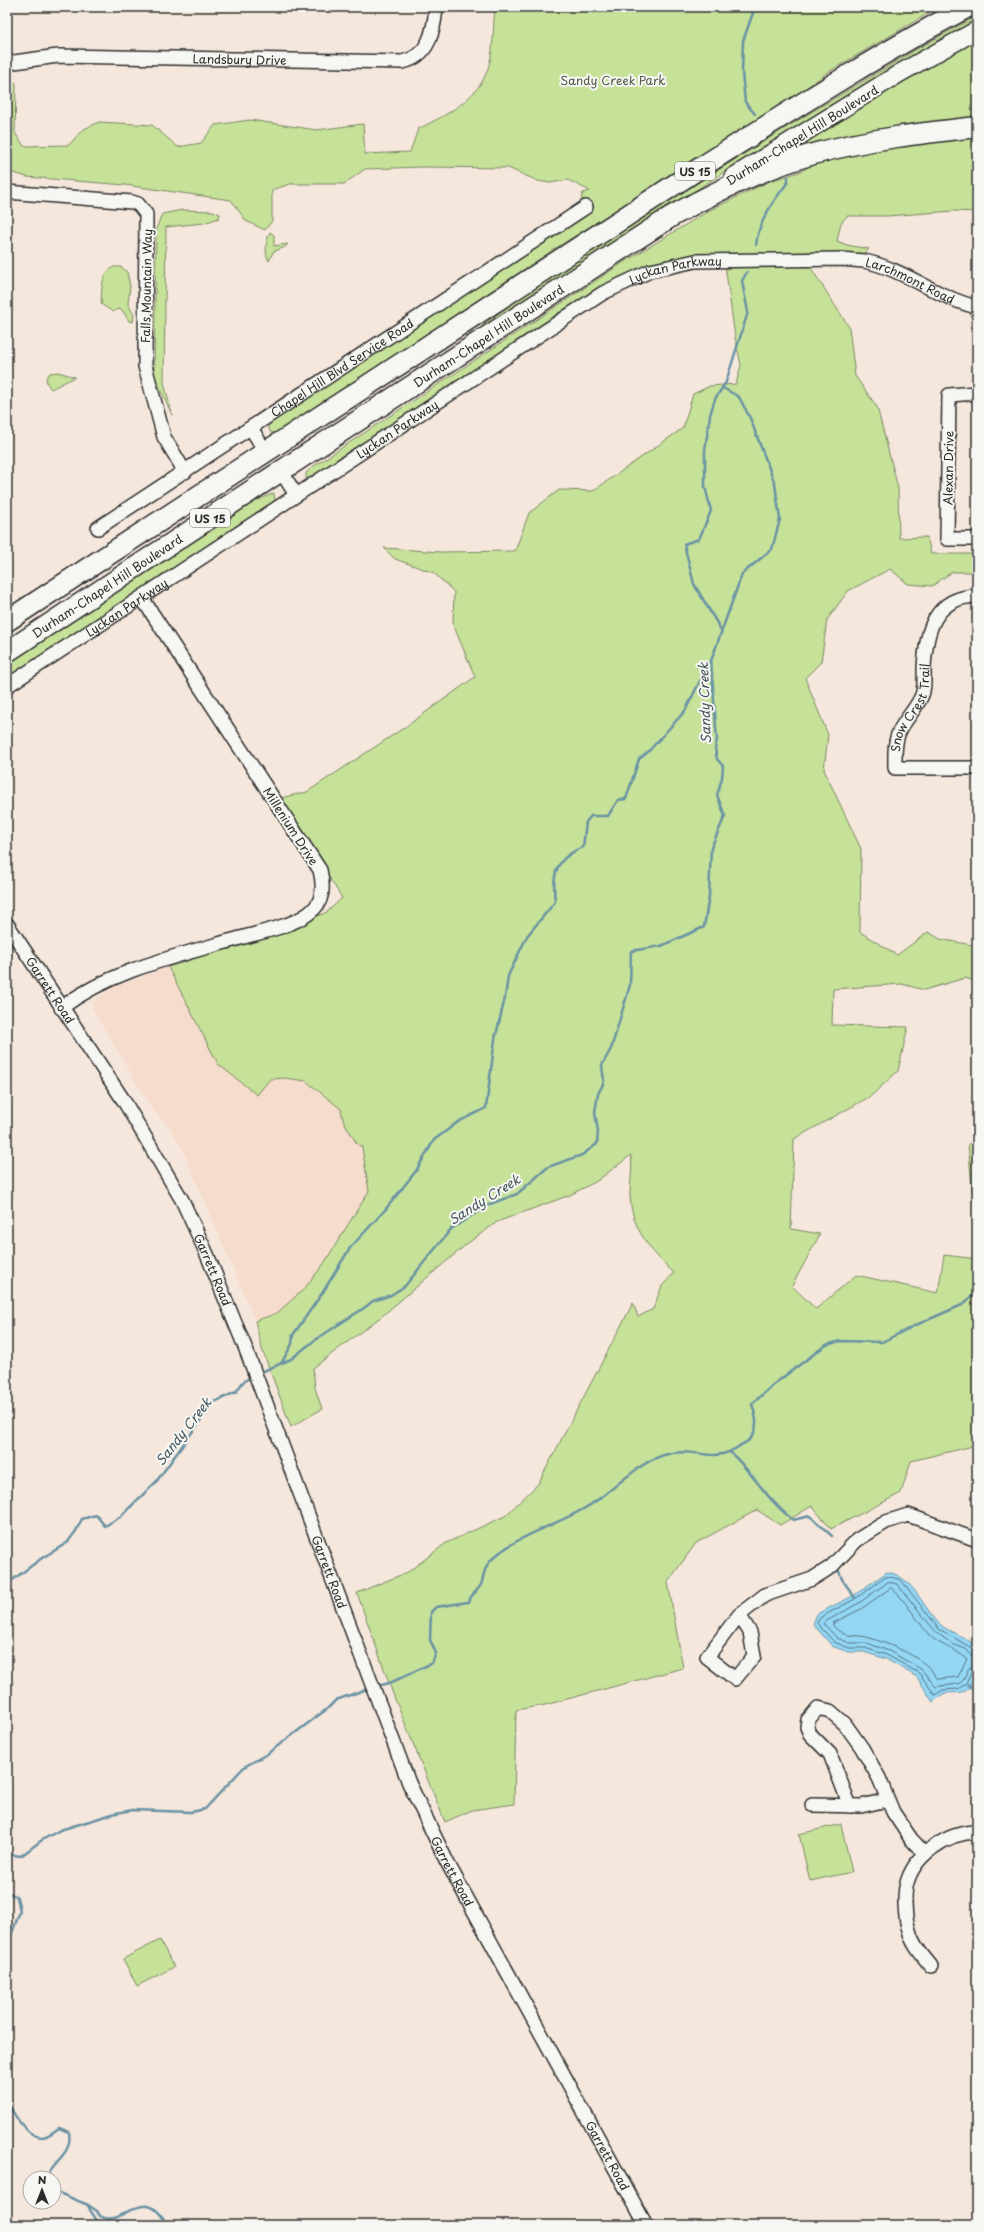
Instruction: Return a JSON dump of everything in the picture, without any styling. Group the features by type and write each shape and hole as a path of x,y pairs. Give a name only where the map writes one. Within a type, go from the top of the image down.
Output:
{"highway":[{"name":"Durham-Chapel Hill Boulevard","path":"7,621 265,451 796,108 916,36 968,7"},
{"name":"US 15","path":"672,216 726,188 802,158 868,142 944,130 977,127"},
{"path":"944,130 977,130"},
{"name":"Durham-Chapel Hill Boulevard","path":"7,652 280,471 672,216"},
{"path":"280,471 278,463 282,457 372,382"},
{"path":"140,564 188,523 260,470 265,460 265,451"}],"main road":[{"name":"Durham-Chapel Hill Boulevard","path":"672,216 881,85 977,30"}],"street":[{"name":"Landsbury Drive","path":"7,62 58,56 402,62 411,60 424,50 431,35 436,7"},
{"name":"Falls Mountain Way","path":"7,192 132,202 138,204 146,214 145,366 164,437 184,472"},
{"name":"Chapel Hill Blvd Service Road","path":"98,528 586,207"},
{"name":"Lyckan Parkway","path":"7,686 603,294 635,277 665,266 709,260 841,259"},
{"name":"Larchmont Road","path":"841,259 864,261 885,266 958,302 977,307"},
{"name":"Alexan Drive","path":"977,393 949,394 947,539 977,539"},
{"path":"251,428 265,451"},
{"path":"280,471 296,495"},
{"name":"Snow Crest Trail","path":"977,596 961,597 951,601 944,606 934,620 925,652 923,694 899,732 895,745 895,768 977,769"},
{"name":"Millenium Drive","path":"61,1008 77,996 123,973 281,926 309,914 322,897 324,886 320,870 142,598"},
{"name":"Garrett Road","path":"7,924 61,1008 124,1101 177,1190 206,1252 249,1357 409,1783 447,1862 646,2225"},
{"path":"739,1615 765,1595 812,1579 831,1567 857,1540 886,1522 908,1515 977,1540"},
{"path":"850,1806 830,1754 810,1734 807,1727 808,1720 818,1708 830,1711 845,1724 862,1748 879,1778 887,1800 911,1839 925,1854"},
{"path":"812,1805 861,1806 887,1800"},
{"path":"931,1966 911,1938 906,1917 906,1887 910,1874 925,1854 933,1847 956,1836 977,1832"}],"shaded area":[{"path":"168,967 218,1064 257,1095 270,1079 285,1078 305,1081 341,1109 365,1155 369,1191 323,1265 304,1289 277,1313 255,1321 182,1148 169,1127 152,1109 92,1008 93,1001 114,987"}],"green space":[{"name":"Sandy Creek Park","path":"495,7 939,7 830,71 764,117 556,248 279,432 271,433 268,427 273,420 586,216 590,210 588,202 581,199 583,193 590,191 568,180 550,183 538,181 508,168 422,167 365,169 344,184 290,184 272,190 272,221 265,230 246,221 231,200 125,185 27,177 7,171 7,78 16,83 15,133 24,146 69,145 82,130 99,122 152,125 178,147 201,143 215,125 250,120 317,130 363,124 365,154 410,152 418,129 440,118 461,104 478,87 485,77 492,51"},
{"path":"977,16 977,22 780,139 763,147 482,328 482,326 513,302 655,209 805,116 917,49"},
{"path":"977,38 977,119 807,146 805,144 855,109"},
{"path":"977,137 977,212 953,211 887,216 847,216 841,223 837,241 847,245 869,249 864,254 675,260 456,383 334,461 312,479 306,478 306,473 314,466 624,262 710,210 770,181 837,158 907,143 939,139"},
{"path":"182,210 213,211 220,214 219,218 204,223 166,227 164,382 172,415 154,375 156,229 162,214"},
{"path":"270,232 274,235 274,246 288,244 285,247 273,252 269,261 266,254 266,246"},
{"path":"725,265 809,265 849,327 855,376 877,407 898,488 899,538 927,537 931,554 977,554 977,572 952,572 932,586 908,584 890,569 848,591 827,620 821,662 805,678 828,735 824,770 861,849 860,932 897,955 928,932 940,939 977,946 977,982 965,978 924,990 902,984 833,989 832,1025 908,1027 898,1071 871,1096 794,1139 791,1229 820,1234 792,1286 816,1309 856,1275 938,1293 944,1255 977,1259 977,1445 911,1461 901,1493 831,1529 812,1506 780,1525 757,1510 696,1543 668,1582 683,1668 545,1705 516,1710 514,1804 472,1810 445,1822 393,1694 357,1593 408,1572 446,1543 505,1516 538,1484 633,1303 638,1317 653,1309 662,1286 674,1273 650,1248 638,1229 631,1207 631,1155 597,1181 570,1195 497,1222 468,1243 382,1316 313,1368 315,1388 322,1409 291,1427 262,1349 255,1321 277,1313 304,1289 323,1265 369,1191 362,1147 357,1144 343,1120 341,1109 306,1081 285,1078 270,1079 257,1095 218,1064 168,967 279,932 327,912 342,898 280,798 307,792 408,725 475,677 453,624 454,592 434,573 395,559 384,548 441,552 515,551 529,513 559,490 593,491 683,428 693,394 710,386 736,384 741,365 735,337"},
{"path":"114,267 121,267 127,272 130,286 128,304 134,315 133,322 129,321 122,310 118,309 113,312 101,304 104,278 109,270"},
{"path":"58,372 75,377 51,389 46,378 50,373"},
{"path":"274,493 275,501 261,513 240,523 206,549 7,678 7,665 254,502"},
{"path":"977,1143 977,1241 968,1144"},
{"path":"841,1824 852,1872 810,1881 799,1834"},
{"path":"160,1940 174,1967 137,1986 123,1959"}],"water":[{"path":"887,1572 904,1580 918,1594 935,1619 942,1626 975,1646 978,1654 977,1668 973,1682 969,1689 963,1692 946,1693 941,1695 933,1702 917,1677 886,1659 864,1652 848,1652 832,1646 813,1624 817,1614 853,1596"}],"waterway":[{"name":"Sandy Creek","path":"755,7 743,41 742,73 745,102 755,114"},
{"name":"Sandy Creek","path":"756,245 757,236 763,220 772,204 788,182 788,177"},
{"name":"Sandy Creek","path":"721,630 694,584 684,544 699,539 711,511 705,486 705,450 710,415 715,399 726,382 748,312 742,281 747,272"},
{"name":"Sandy Creek","path":"259,1373 291,1359 315,1340 373,1301 391,1295 405,1286 451,1229 490,1204 517,1194 548,1167 582,1155 597,1144 598,1131 595,1112 598,1094 604,1082 602,1065 611,1049 630,985 631,951 661,946 704,927 709,896 711,848 725,816 717,795 722,778 723,766 717,759 715,748 717,740 711,661 742,574 772,549 780,519 775,484 750,418 739,397 723,388"},
{"path":"282,1362 292,1344 293,1335 323,1292 350,1248 385,1210 416,1171 434,1140 458,1122 486,1108 495,1039 505,998 508,976 527,936 555,902 554,883 557,868 566,857 583,847 586,822 591,816 608,816 618,800 626,799 639,759 647,753 685,711 710,661"},
{"path":"377,1686 390,1683 432,1663 436,1653 430,1640 431,1612 436,1607 468,1602 481,1585 486,1566 500,1552 512,1544 585,1508 606,1494 637,1469 660,1456 682,1452 713,1455 721,1454 729,1452 747,1442 754,1434 756,1426 756,1417 752,1404 774,1384 826,1345 841,1341 882,1342 962,1305 977,1292"},
{"name":"Sandy Creek","path":"7,1584 42,1558 67,1543 76,1531 82,1519 96,1515 105,1526 120,1517 156,1482 214,1402 236,1392 243,1382 251,1377"},
{"path":"730,1452 775,1504 793,1520 810,1516 832,1536"},
{"path":"838,1569 842,1579 855,1598"},
{"path":"968,1685 977,1691"},
{"path":"7,1854 21,1856 42,1840 60,1830 116,1813 133,1810 191,1812 205,1809 244,1767 267,1754 327,1709 336,1700 370,1688"},
{"path":"7,1892 17,1897 20,1911 7,1947"},
{"path":"7,2101 25,2129 36,2136 46,2136 59,2128 69,2132 68,2147 51,2170"},
{"path":"62,2194 88,2205 98,2225"},
{"path":"88,2205 97,2211 100,2216 108,2219 117,2217 141,2206 150,2207 158,2212 167,2225"}]}
